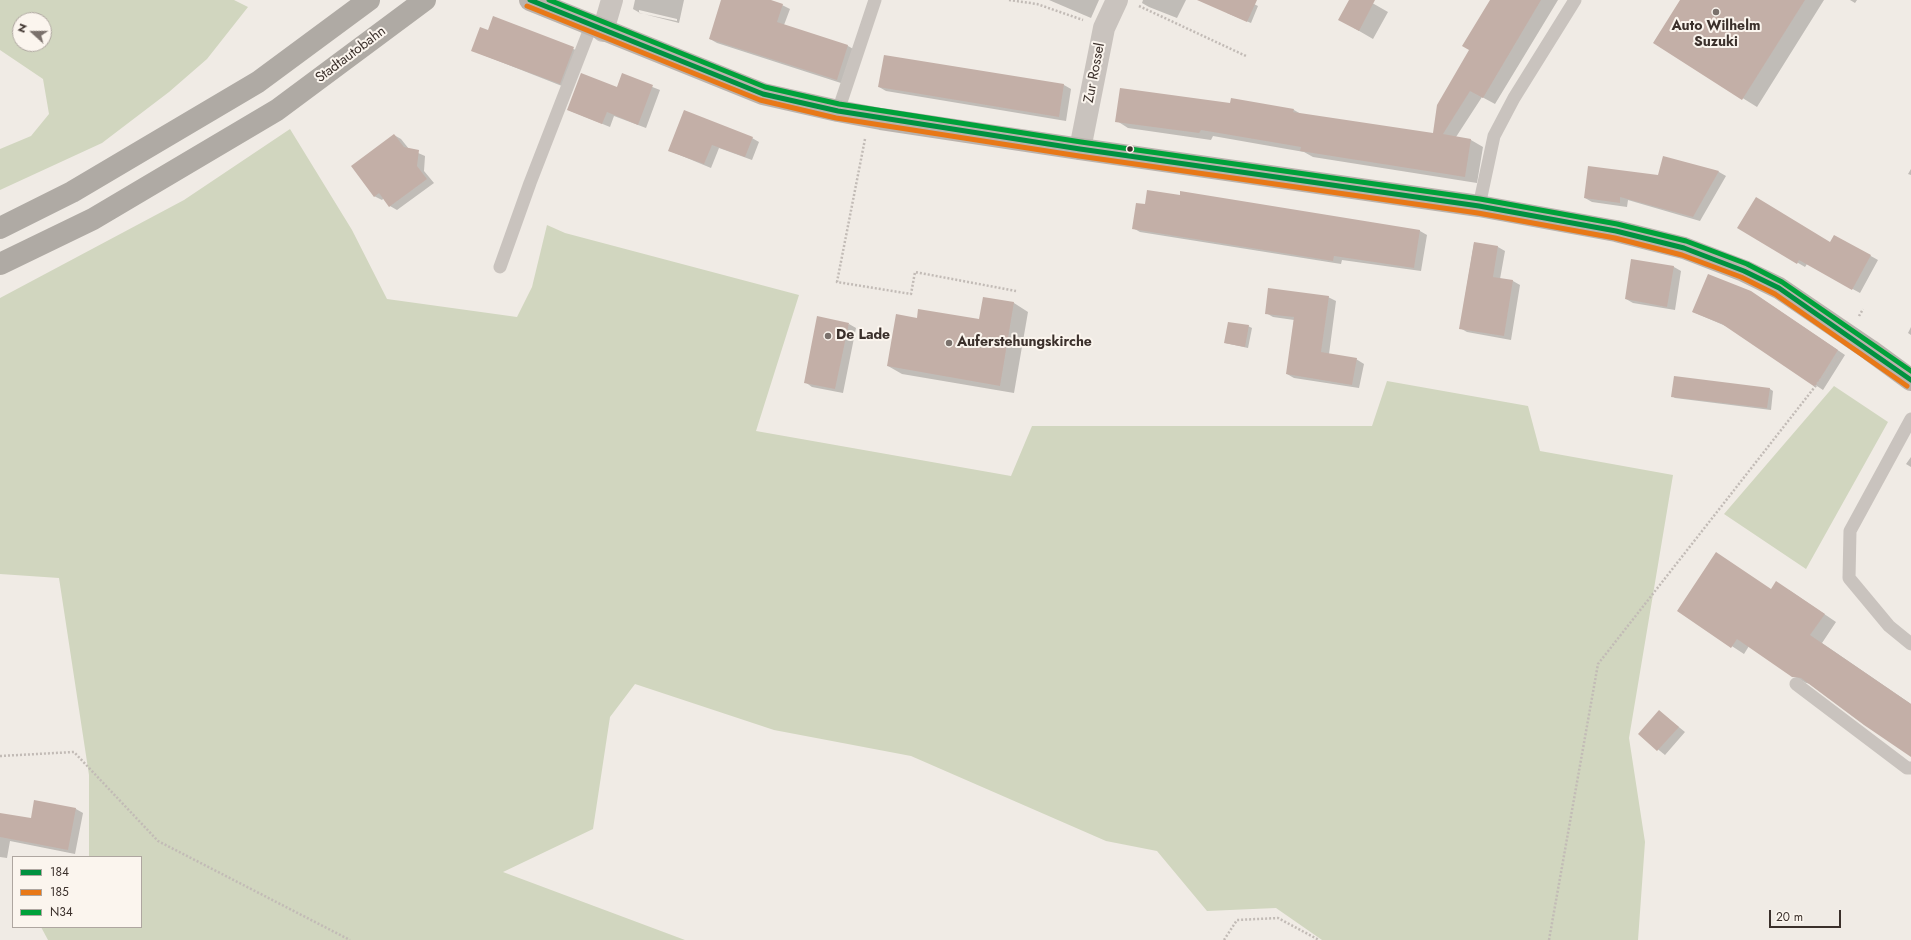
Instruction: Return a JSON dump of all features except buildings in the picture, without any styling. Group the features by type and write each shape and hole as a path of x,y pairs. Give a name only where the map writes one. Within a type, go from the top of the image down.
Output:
{"highway":[{"path":"0,228 72,192 258,82 369,0"},
{"name":"Stadtautobahn","path":"0,264 93,219 277,110 425,0"}],"main road":[{"path":"530,0 597,29 763,94 838,111 1080,149 1479,206 1616,231 1684,248 1744,271 1779,288 1911,380"}],"street":[{"path":"597,29 612,0"},
{"name":"Zur Rossel","path":"1080,149 1104,28 1125,2"}],"lane":[{"path":"838,111 875,0"},
{"path":"1479,206 1494,136 1514,98 1575,0"},
{"path":"500,267 530,183 597,29"},
{"path":"1911,419 1878,476 1850,531 1848,578 1889,626 1911,644"},
{"path":"1796,684 1907,768 1911,768"}],"path":[{"path":"1009,0 1037,4 1104,28"},
{"path":"1125,2 1246,56"},
{"path":"870,117 837,282 911,294 915,272 1016,291"},
{"path":"1549,940 1598,664 1853,339"},
{"path":"0,756 74,752 158,841 350,940"},
{"path":"1224,940 1237,920 1278,918 1319,940"}],"green space":[{"path":"0,0 234,0 248,7 207,59 169,92 102,143 0,190 0,149 31,136 49,114 43,79 0,50"},
{"path":"290,129 352,230 387,299 517,317 532,287 547,225 565,233 799,295 756,431 1011,476 1032,426 1372,426 1387,381 1528,406 1540,451 1673,475 1629,738 1645,842 1638,940 1322,940 1276,908 1207,911 1157,851 1106,841 911,756 774,730 635,684 610,717 593,829 503,872 685,940 48,940 42,928 142,928 142,856 89,856 89,775 59,578 0,574 0,298 184,200"},
{"path":"1834,386 1888,422 1806,569 1724,514"}],"transit line":[{"name":"184","path":"530,0 763,94 838,111 1080,149 1479,206 1616,231 1684,248 1744,271 1779,288 1911,380"},
{"name":"N34","path":"549,0 765,87 839,104 1081,142 1480,199 1617,224 1686,241 1747,264 1782,282 1911,371"},
{"name":"185","path":"527,6 760,100 836,118 1079,156 1478,213 1615,238 1682,255 1741,277 1775,294 1907,386"}],"place":[{"name":"Auto Wilhelm Suzuki","path":"1716,12"},
{"name":"De Lade","path":"828,336"},
{"name":"Auferstehungskirche","path":"949,343"}]}
